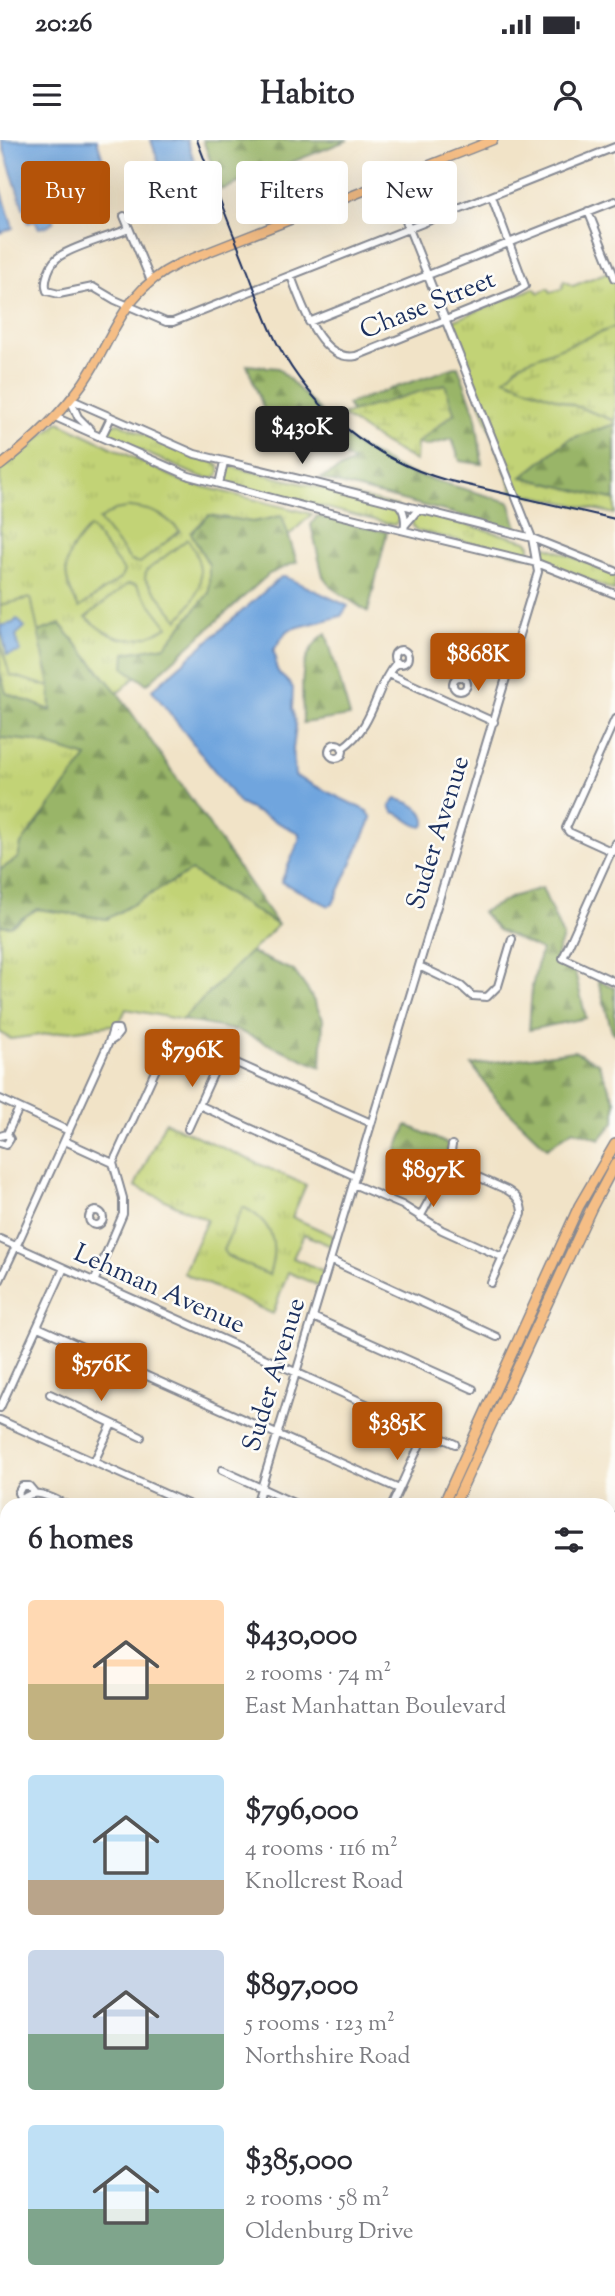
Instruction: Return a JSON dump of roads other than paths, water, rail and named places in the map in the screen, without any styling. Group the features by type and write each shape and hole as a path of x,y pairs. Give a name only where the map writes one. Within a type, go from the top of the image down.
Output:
{"highway":[{"path":"446,1498 576,1214 615,1144"},
{"path":"457,1498 583,1226 615,1164"}],"main road":[{"path":"440,161 493,140"},
{"path":"0,466 26,445 70,399 91,370 128,305 151,281 178,264 362,192"}],"street":[{"path":"129,229 57,257 48,273 45,284 47,291 55,294 93,287 166,322 173,322 615,147"},
{"path":"492,197 509,242"},
{"path":"291,276 309,322 615,201"},
{"path":"588,211 615,278"},
{"path":"127,224 151,281"},
{"name":"Suder Avenue","path":"258,1498 535,586 537,563 532,538 407,224"},
{"name":"Chase Street","path":"309,322 329,347 344,357 356,356 525,286 509,242"},
{"path":"607,256 615,253"},
{"path":"70,399 191,453 532,538 615,571"},
{"path":"70,399 78,417 102,436"},
{"path":"55,417 189,476 537,563 615,594"},
{"path":"102,436 111,417"},
{"path":"219,484 225,462"},
{"path":"398,504 403,510 405,528"},
{"path":"405,528 416,512 424,510"},
{"path":"342,748 362,729 397,662"},
{"path":"389,674 494,722"},
{"path":"452,702 457,690"},
{"path":"613,852 569,832 566,828 615,720"},
{"path":"615,843 563,958 613,981 615,972"},
{"path":"419,966 461,986 472,996 482,998 491,995 498,986 512,939"},
{"path":"0,1280 109,1041"},
{"path":"94,1282 122,1218 124,1202 113,1163 162,1059 168,1052 177,1049 244,1065 371,1123"},
{"path":"188,1129 220,1059"},
{"path":"0,1099 69,1131"},
{"path":"199,1105 354,1180 442,1230 502,1257"},
{"path":"0,1143 5,1145 10,1142 10,1137 3,1135 19,1108"},
{"path":"65,1141 113,1163"},
{"path":"419,1217 449,1164 452,1145"},
{"path":"449,1164 507,1190 519,1200 522,1214 491,1283"},
{"path":"102,1220 118,1228"},
{"name":"Lehman Avenue","path":"0,1239 455,1444"},
{"path":"330,1260 497,1336"},
{"path":"0,1409 64,1268"},
{"path":"313,1317 472,1389"},
{"path":"38,1327 399,1489"},
{"path":"50,1394 141,1437"},
{"path":"0,1420 174,1498"},
{"path":"94,1462 112,1424"},
{"path":"395,1498 426,1431"},
{"path":"222,1470 282,1498"},
{"path":"25,1498 31,1493 41,1493 52,1498"}],"water":[{"path":"1,140 97,140 104,161 21,161 21,201"},
{"path":"151,140 187,140 194,161 158,161"},
{"path":"0,185 13,228 0,233"},
{"path":"37,224 50,224 47,226 39,228"},
{"path":"281,577 348,606 341,616 286,632 273,651 278,672 293,688 292,709 296,726 293,749 295,776 367,811 372,818 333,904 329,906 281,882 299,841 299,833 240,804 152,690"},
{"path":"17,619 25,627 16,635 20,652 7,655 0,626 13,623"},
{"path":"396,799 412,804 420,810 425,825 418,826 393,812 390,806"}],"railway":[{"path":"197,140 277,343 308,390 327,411 370,445 419,471 446,480 615,519"}]}
